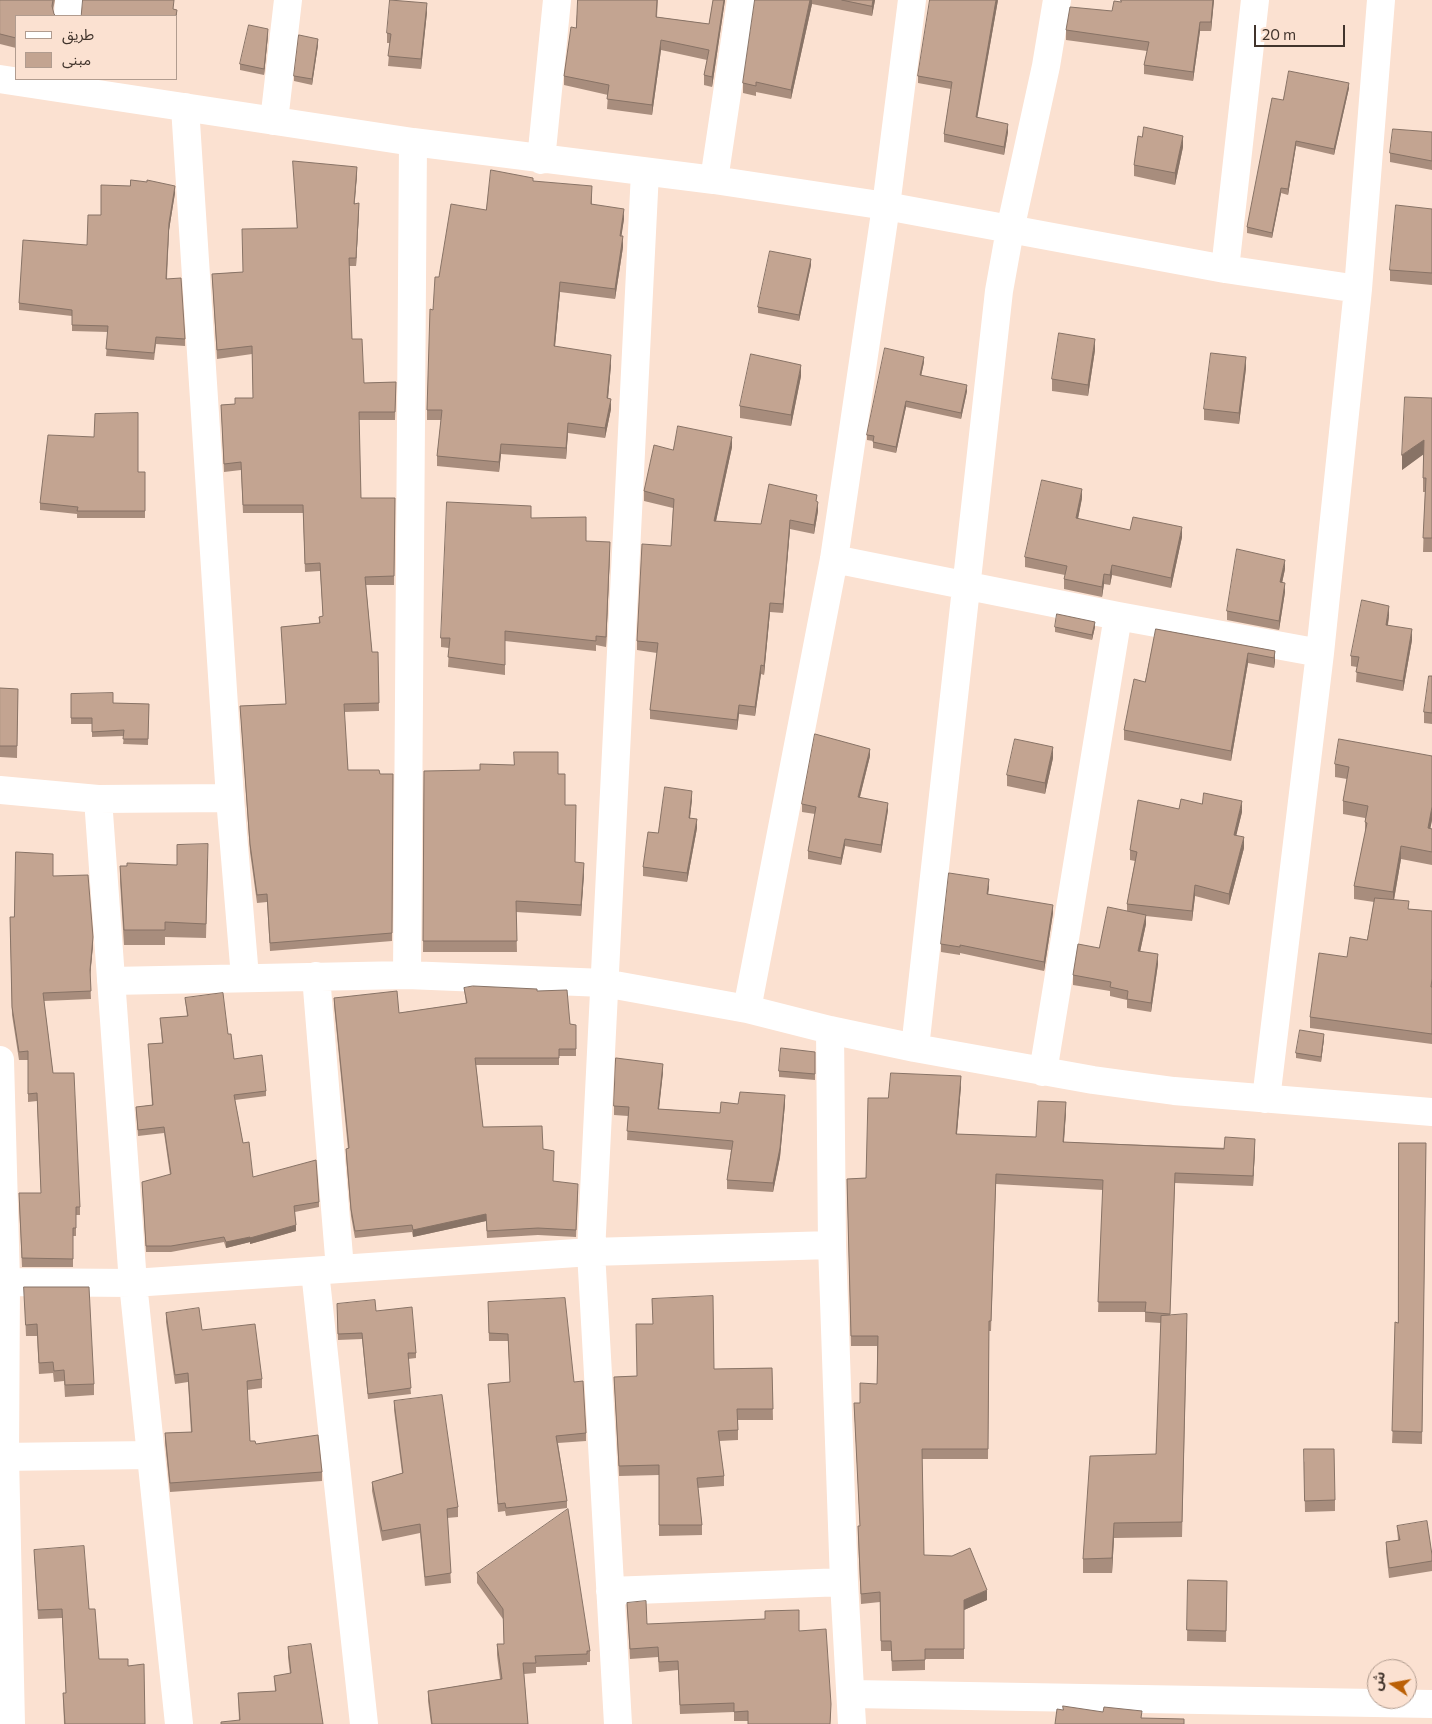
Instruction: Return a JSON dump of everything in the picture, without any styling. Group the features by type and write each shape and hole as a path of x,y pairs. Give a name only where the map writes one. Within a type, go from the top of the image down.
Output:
{"street":[{"path":"68,15 70,0"},
{"path":"274,121 288,0"},
{"path":"541,160 557,0"},
{"path":"714,180 741,0"},
{"path":"747,1009 834,559 886,206 912,0"},
{"path":"915,1048 995,322 1010,230 1046,66 1057,0"},
{"path":"1225,269 1254,0"},
{"path":"1266,1099 1320,653 1358,289 1381,0"},
{"path":"0,79 60,84 185,107 413,142 541,160 714,180 886,206 1225,269 1358,289"},
{"path":"185,107 230,798 245,977"},
{"path":"407,974 413,142"},
{"path":"618,1724 591,1252 645,172"},
{"path":"834,559 1118,616 1320,653"},
{"path":"1043,1072 1118,616"},
{"path":"0,790 98,799 230,798"},
{"path":"98,799 134,1283 179,1724"},
{"path":"111,981 407,974 604,983 747,1009 830,1030 1043,1072 1174,1091 1432,1112"},
{"path":"316,976 328,1270 364,1724"},
{"path":"830,1030 832,1245 844,1582 852,1694 852,1724"},
{"path":"0,1060 3,1282 2,1457 11,1724"},
{"path":"3,1282 134,1283 591,1252 832,1245"},
{"path":"2,1457 151,1455"},
{"path":"610,1591 844,1582"},
{"path":"852,1694 1432,1704"}],"building":[{"path":"0,0 53,0 52,6 55,15 15,15 15,38 0,34"},
{"path":"83,0 174,0 173,9 177,10 176,15 81,15"},
{"path":"390,0 427,3 421,59 388,56 391,34 387,33"},
{"path":"578,0 657,0 656,17 709,24 713,0 724,0 712,77 704,75 709,50 661,40 652,105 607,99 609,85 564,76 571,27 576,28"},
{"path":"755,0 810,0 791,90 756,82 756,86 743,83"},
{"path":"842,0 873,0 872,6"},
{"path":"930,0 996,0 976,117 1008,124 1004,147 944,134 952,82 918,76"},
{"path":"1121,0 1213,0 1211,22 1200,22 1193,72 1144,65 1149,42 1066,30 1070,7 1112,11 1114,1 1121,2"},
{"path":"249,25 268,29 264,69 240,64"},
{"path":"299,35 318,39 312,79 294,76"},
{"path":"1289,71 1349,83 1334,149 1296,141 1288,189 1281,188 1272,233 1247,227 1272,98 1283,100"},
{"path":"1144,127 1183,136 1175,173 1134,165 1138,136 1142,137"},
{"path":"1393,129 1432,132 1432,161 1390,153"},
{"path":"293,161 357,167 354,204 359,203 356,258 349,258 352,339 362,339 364,383 396,382 395,412 359,412 361,498 395,498 394,576 365,577 372,652 378,652 379,703 344,704 348,770 379,770 380,774 393,774 392,933 270,943 267,894 257,895 250,844 240,706 286,704 281,627 320,623 319,617 323,616 320,563 305,564 303,505 243,505 241,462 224,464 221,405 235,404 235,398 253,398 252,346 217,350 212,274 243,272 242,229 297,228"},
{"path":"491,170 533,178 533,181 592,186 591,204 624,209 620,236 623,236 615,289 560,282 554,346 611,355 607,398 611,399 605,428 568,423 566,448 501,444 499,462 437,456 442,410 427,410 430,309 433,310 435,277 439,277 451,204 486,210"},
{"path":"131,180 147,182 147,180 175,186 169,223 166,279 181,278 185,339 156,337 154,353 106,349 108,326 72,325 72,310 19,303 23,240 87,245 88,215 101,215 101,185 130,186"},
{"path":"1396,205 1432,209 1432,273 1390,270"},
{"path":"770,251 811,259 799,315 758,307"},
{"path":"1059,333 1095,339 1088,385 1052,379"},
{"path":"885,348 924,357 920,375 967,385 961,413 906,401 896,447 873,442 874,436 867,435"},
{"path":"1211,353 1246,357 1239,413 1204,409"},
{"path":"751,354 801,365 791,415 740,406"},
{"path":"1405,397 1432,398 1432,538 1423,538 1426,478 1423,478 1424,440 1402,455"},
{"path":"138,413 138,472 145,472 145,511 77,511 78,507 40,503 48,435 94,437 95,414"},
{"path":"678,426 732,437 714,521 761,524 769,484 817,495 816,501 818,502 814,525 790,520 783,604 770,603 764,666 761,665 755,707 739,705 737,720 650,710 658,643 637,641 642,544 671,546 674,499 644,491 654,445 673,450"},
{"path":"1042,480 1082,489 1076,518 1130,530 1133,517 1182,527 1171,578 1112,565 1110,575 1104,574 1102,587 1064,579 1067,566 1025,557"},
{"path":"447,502 531,506 531,518 586,517 586,541 610,542 606,637 596,636 596,641 505,631 505,665 448,657 450,638 441,638"},
{"path":"1237,549 1285,560 1280,582 1285,583 1279,621 1227,611"},
{"path":"1362,600 1389,606 1386,625 1412,629 1403,681 1356,672 1359,657 1351,656"},
{"path":"1057,614 1095,622 1092,635 1055,627"},
{"path":"1156,629 1275,651 1274,658 1248,653 1231,751 1124,730 1134,679 1145,682"},
{"path":"1429,676 1432,676 1432,713 1424,712"},
{"path":"0,688 18,689 17,746 0,746"},
{"path":"113,693 113,703 149,704 148,739 123,739 124,730 92,732 92,718 71,718 71,694"},
{"path":"815,734 870,749 858,797 888,803 881,845 845,839 841,858 808,851 816,807 802,804"},
{"path":"1015,739 1053,747 1045,783 1007,775"},
{"path":"1339,739 1432,756 1432,807 1428,828 1432,829 1432,852 1401,846 1393,892 1354,886 1367,823 1365,822 1368,806 1343,801 1349,767 1335,764"},
{"path":"514,752 558,752 558,774 565,774 565,805 576,805 575,862 584,863 581,905 516,901 517,941 423,941 424,771 480,770 480,764 514,765"},
{"path":"665,787 692,791 689,818 697,819 687,873 643,867 648,832 658,833"},
{"path":"1204,793 1242,801 1234,835 1244,837 1229,894 1195,885 1192,911 1127,904 1137,852 1130,850 1138,800 1179,809 1181,799 1202,804"},
{"path":"208,844 206,924 165,922 165,930 124,930 120,866 127,866 127,863 177,865 177,845"},
{"path":"16,852 53,854 53,876 88,875 93,937 90,970 91,991 43,993 53,1073 74,1073 80,1207 76,1207 76,1228 73,1228 73,1259 22,1258 19,1193 41,1193 37,1093 28,1094 28,1051 19,1052 12,1007 10,917 14,917"},
{"path":"949,873 989,879 987,894 1053,905 1044,962 960,945 960,947 941,944"},
{"path":"1375,898 1409,901 1408,909 1432,911 1432,1034 1310,1017 1319,953 1347,957 1350,937 1367,940"},
{"path":"1108,907 1146,915 1138,951 1158,954 1151,1003 1127,999 1128,991 1110,987 1111,982 1073,975 1078,944 1099,948"},
{"path":"473,986 537,989 537,991 567,990 570,1024 576,1025 576,1049 559,1049 559,1058 475,1058 483,1127 542,1126 543,1149 554,1151 553,1181 578,1184 576,1230 538,1228 487,1231 486,1214 413,1230 412,1225 355,1231 351,1209 346,1149 349,1148 334,998 397,991 399,1013 467,1003 464,988"},
{"path":"223,993 228,1034 231,1034 234,1059 262,1055 266,1091 234,1095 243,1143 249,1142 253,1177 316,1160 319,1202 294,1206 296,1225 250,1238 226,1242 224,1237 171,1246 146,1246 142,1182 171,1174 164,1127 138,1130 136,1107 153,1105 148,1044 163,1043 160,1018 188,1016 185,998"},
{"path":"1300,1030 1324,1034 1321,1057 1296,1053"},
{"path":"781,1048 815,1052 815,1074 779,1071"},
{"path":"616,1058 663,1064 658,1109 720,1113 721,1102 738,1104 740,1092 785,1095 780,1148 773,1183 727,1180 733,1141 627,1131 629,1107 614,1106"},
{"path":"891,1073 961,1076 956,1134 1036,1137 1038,1101 1066,1102 1063,1142 1224,1149 1225,1137 1255,1139 1253,1176 1175,1173 1170,1314 1145,1312 1146,1302 1098,1302 1103,1180 996,1174 991,1321 989,1321 988,1449 922,1449 924,1555 952,1556 970,1548 987,1590 964,1600 964,1649 925,1649 925,1660 892,1661 891,1641 881,1641 880,1592 861,1594 854,1403 860,1403 860,1383 877,1384 878,1336 851,1336 847,1179 866,1178 868,1098 888,1098"},
{"path":"1399,1143 1426,1143 1422,1432 1392,1431 1395,1322 1398,1323"},
{"path":"24,1287 89,1287 94,1384 65,1385 64,1370 54,1371 53,1362 39,1363 37,1324 26,1325"},
{"path":"713,1296 714,1369 772,1368 773,1409 737,1409 738,1430 718,1431 724,1476 697,1478 702,1525 659,1525 659,1465 619,1466 614,1377 637,1376 636,1324 653,1324 652,1299"},
{"path":"565,1298 574,1382 583,1381 586,1433 556,1436 567,1501 506,1508 505,1503 498,1504 488,1384 510,1382 508,1334 489,1333 488,1302"},
{"path":"375,1300 376,1311 412,1307 416,1353 408,1353 411,1388 368,1394 362,1333 338,1334 337,1304"},
{"path":"199,1308 202,1330 255,1324 262,1379 247,1381 250,1441 255,1441 256,1444 318,1435 322,1472 170,1483 165,1433 192,1432 188,1373 175,1375 166,1313"},
{"path":"1187,1314 1182,1522 1114,1523 1112,1558 1083,1559 1090,1456 1156,1454 1161,1316"},
{"path":"442,1395 458,1507 447,1509 451,1573 425,1577 420,1524 382,1531 372,1482 403,1473 394,1401"},
{"path":"1304,1449 1334,1449 1335,1500 1305,1501"},
{"path":"568,1509 590,1651 587,1651 587,1654 535,1656 536,1663 523,1663 528,1724 432,1724 428,1691 502,1679 497,1644 504,1644 503,1609 477,1573"},
{"path":"1427,1521 1432,1561 1389,1568 1386,1542 1400,1540 1397,1526"},
{"path":"84,1546 89,1609 95,1609 99,1659 128,1659 128,1666 144,1664 145,1724 65,1724 63,1693 66,1693 62,1609 38,1610 34,1550"},
{"path":"1188,1580 1227,1581 1226,1631 1187,1630"},
{"path":"646,1601 647,1624 765,1619 765,1611 799,1610 799,1631 826,1629 831,1704 830,1724 748,1724 748,1711 734,1712 734,1703 680,1705 678,1661 659,1662 658,1647 630,1649 627,1603"},
{"path":"311,1644 323,1724 221,1724 221,1722 240,1720 238,1693 276,1691 274,1676 291,1673 288,1647"},
{"path":"1063,1706 1103,1712 1104,1707 1142,1711 1141,1718 1184,1719 1184,1724 1055,1724 1057,1709 1063,1710"}]}
